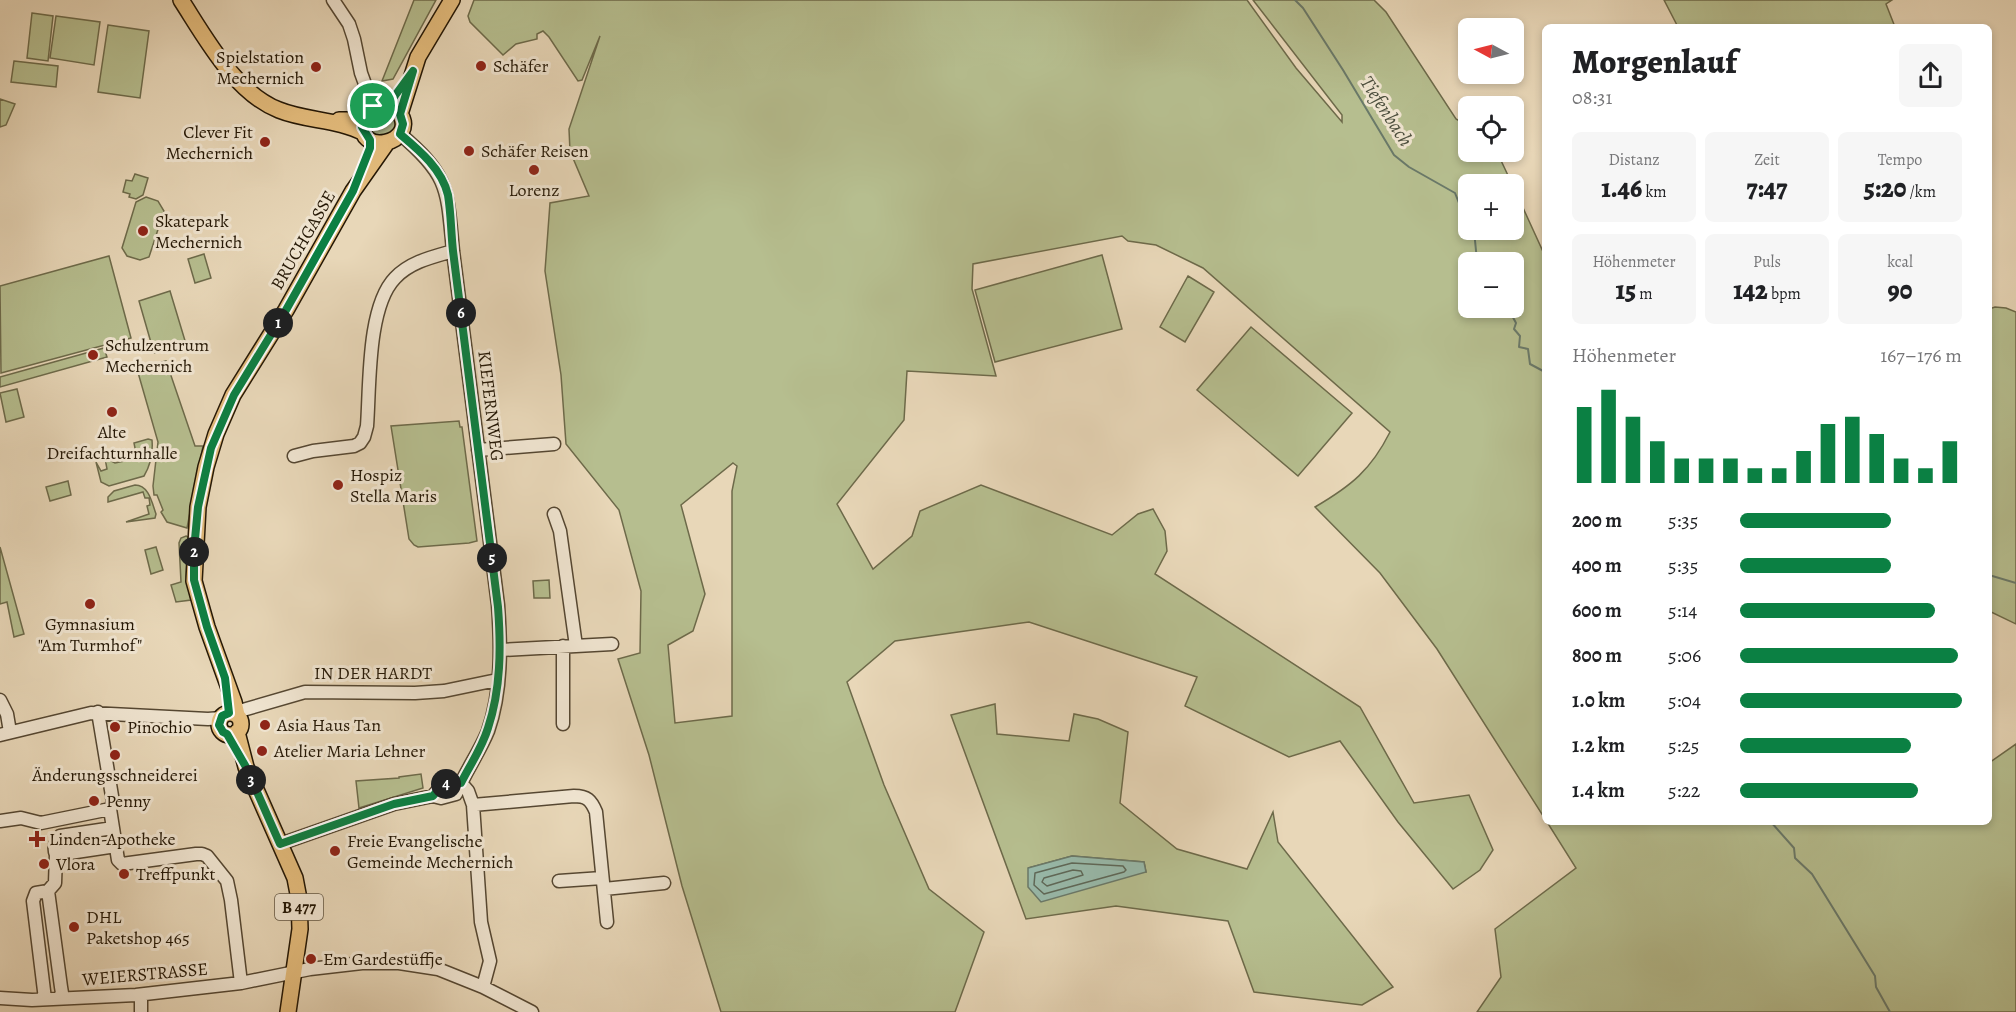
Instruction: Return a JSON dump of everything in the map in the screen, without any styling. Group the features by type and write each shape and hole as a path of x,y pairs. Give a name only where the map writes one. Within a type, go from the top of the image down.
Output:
{"main road":[{"path":"181,0 217,54 234,76 256,98 277,110 350,127 381,144 386,144"},
{"path":"400,114 413,71 429,36 452,0"},
{"path":"324,121 350,120 374,108 397,94 413,71"},
{"path":"374,108 396,109 403,124 400,134"},
{"name":"B 477","path":"367,137 362,127 374,108"},
{"name":"B 477","path":"386,144 400,134"},
{"name":"BRUCHGASSE","path":"353,191 369,152 367,137"},
{"name":"BRUCHGASSE","path":"231,715 234,702 207,627 194,580 198,507 206,467 216,435 234,395 286,310 353,191 386,144"},
{"name":"B 477","path":"231,715 241,722 232,733 295,878 299,898 300,929 288,1012"}],"street":[{"path":"333,0 349,24 365,87 374,108"},
{"name":"KIEFERNWEG","path":"400,134 434,167 448,195 453,251 498,605 501,650 498,680"},
{"path":"294,456 313,451 354,446 364,437 367,426 375,319 382,296 395,278 409,267 426,258 453,251"},
{"path":"478,450 554,444"},
{"path":"554,514 560,531 576,646"},
{"path":"501,650 612,644"},
{"path":"563,646 563,724"},
{"path":"280,844 394,804 456,794 488,730 498,680"},
{"name":"IN DER HARDT","path":"5,734 98,712 208,719 231,715 305,692 415,693 444,691 498,680"},
{"path":"0,700 7,714 5,734"},
{"path":"98,712 113,802 110,809 118,860 122,864 196,854 207,856 227,881 241,983"},
{"path":"461,783 468,791 473,805 479,905 483,935 490,961 483,987"},
{"path":"473,805 574,796 587,798 596,812 608,922"},
{"path":"0,821 21,818 41,823 110,809"},
{"path":"45,999 33,901 36,893 48,891 55,883 54,845 60,836 113,828"},
{"path":"56,855 116,846"},
{"path":"559,881 664,882"},
{"path":"48,891 62,993 59,998"},
{"name":"WEIERSTRASSE","path":"0,998 32,1000 141,995 241,983 310,969 362,963 399,963 438,969 483,987 509,1007 532,1012"},
{"path":"141,995 141,1012"}],"green space":[{"path":"414,0 436,0 393,79 382,81"},
{"path":"474,0 1247,0 1296,68 1342,122 1342,115 1253,0 1374,0 1386,12 1458,120 1458,162 1502,162 1507,174 1458,174 1458,240 1524,240 1524,210 1542,249 1542,814 1437,649 1380,573 1315,507 1359,476 1375,457 1390,432 1203,268 1156,245 1128,241 1122,236 973,264 972,289 996,376 907,371 904,420 837,504 873,569 912,536 920,511 981,485 1112,535 1138,514 1153,509 1165,531 1167,551 1155,574 1360,707 1414,803 1469,795 1493,850 1480,870 1453,889 1398,822 1340,741 1289,757 1185,706 1197,677 1029,622 895,641 847,682 884,785 929,889 984,932 955,1012 721,1012 682,886 649,755 618,659 640,653 641,591 619,510 566,444 561,375 545,271 550,203 589,196 570,151 569,129 600,36 582,80 578,81 543,31 537,34 537,39 516,44 503,55 470,22 468,16","holes":["733,463 737,466 732,491 732,716 675,723 668,645 693,631 705,594 681,505"]},
{"path":"1664,0 1892,0 1886,4 1894,24 1676,24"},
{"path":"32,13 53,16 48,61 27,58"},
{"path":"56,16 100,22 94,65 50,58"},
{"path":"108,25 149,31 140,98 98,92"},
{"path":"14,61 58,66 56,87 11,82"},
{"path":"0,99 15,104 6,125 0,127"},
{"path":"390,109 398,126 383,139 370,132 372,112"},
{"path":"135,174 148,178 143,195 136,199 123,192 126,180 132,181"},
{"name":"Skatepark Mechernich","path":"146,197 158,201 164,211 149,257 140,260 127,256 122,248 136,202"},
{"path":"204,254 211,278 195,283 188,259"},
{"path":"1102,255 1122,329 995,362 975,290"},
{"path":"109,256 131,338 1,373 0,286"},
{"path":"1188,276 1214,292 1185,342 1160,327"},
{"path":"170,291 186,344 154,353 139,301"},
{"path":"1992,308 2006,308 2016,312 2016,624 1992,612"},
{"path":"1251,327 1352,413 1298,476 1197,390"},
{"path":"104,348 107,357 0,387 0,377"},
{"path":"166,361 195,446 203,446 187,528 167,522 161,512 163,510 157,495 154,495 158,442 137,369"},
{"path":"17,389 24,417 6,422 0,393"},
{"path":"459,421 462,427 477,541 418,547 409,539 391,426"},
{"path":"152,440 152,449 144,476 109,486 101,482 96,462 101,471 107,469 105,458 115,463 129,460 135,448 134,443"},
{"path":"68,481 71,495 50,501 46,487"},
{"path":"135,485 147,491 156,514 155,518 126,522 149,514 147,506 150,505 149,498 145,498 143,492 108,502 108,497 114,491"},
{"path":"188,537 186,577 191,600 176,602 171,585 181,582 179,543 181,538"},
{"path":"0,547 24,634 14,637 7,602 0,604"},
{"path":"156,547 163,570 151,574 145,550"},
{"path":"549,580 550,598 534,598 533,581"},
{"path":"995,704 997,734 1069,741 1074,714 1098,719 1128,732 1120,803 1177,849 1247,869 1273,812 1278,842 1393,987 1362,1005 1254,992 1228,921 1116,906 1026,919 951,715","holes":["1072,856 1144,862 1146,872 1028,868"]},
{"path":"2016,744 2016,1012 1477,1012 1501,977 1495,929 1576,868 1549,825 1992,825 1992,761"},
{"path":"421,774 423,788 359,808 356,781"}],"water":[{"path":"1072,856 1144,862 1146,872 1041,902 1028,887 1028,868"}],"waterway":[{"name":"Tiefenbach","path":"1295,0 1303,8 1343,70 1394,155 1409,167 1455,193 1458,200"},
{"name":"Tiefenbach","path":"1475,240 1476,252"},
{"name":"Tiefenbach","path":"1513,318 1516,323 1514,329 1520,336 1519,347 1528,349 1530,364 1542,370"},
{"name":"Tiefenbach","path":"1992,576 2016,583"},
{"path":"1774,825 1794,848 1795,858 1812,874 1875,976 1876,987 1890,1012"}],"place":[{"name":"Schäfer","path":"481,66"},
{"name":"Spielstation Mechernich","path":"316,67"},
{"name":"Clever Fit Mechernich","path":"265,142"},
{"name":"Schäfer Reisen","path":"469,151"},
{"name":"Lorenz","path":"534,170"},
{"name":"Skatepark Mechernich","path":"143,231"},
{"name":"Schulzentrum Mechernich","path":"93,355"},
{"name":"Alte Dreifachturnhalle","path":"112,412"},
{"name":"Hospiz Stella Maris","path":"338,485"},
{"name":"Gymnasium \"Am Turmhof\"","path":"90,604"},
{"name":"Asia Haus Tan","path":"265,725"},
{"name":"Pinochio","path":"115,727"},
{"name":"Atelier Maria Lehner","path":"262,751"},
{"name":"Änderungsschneiderei","path":"115,755"},
{"name":"Penny","path":"94,801"},
{"name":"Linden-Apotheke","path":"37,839"},
{"name":"Freie Evangelische Gemeinde Mechernich","path":"335,851"},
{"name":"Vlora","path":"44,864"},
{"name":"Treffpunkt","path":"124,874"},
{"name":"DHL Paketshop 465","path":"74,927"},
{"name":"Em Gardestüffje","path":"311,959"}],"route":[{"path":"413,71 402,103 400,114 403,124 400,134 434,167 448,195 498,607 501,650 494,709 488,730 461,783 449,783 438,789 433,796 394,804 280,844 246,767 227,734 219,725 222,716 229,713 225,678 199,603 194,580 198,507 211,448 224,415 243,378 286,310 353,191 370,146 370,140 362,127 362,121 366,112 373,106 385,104 394,97 413,71"}]}
